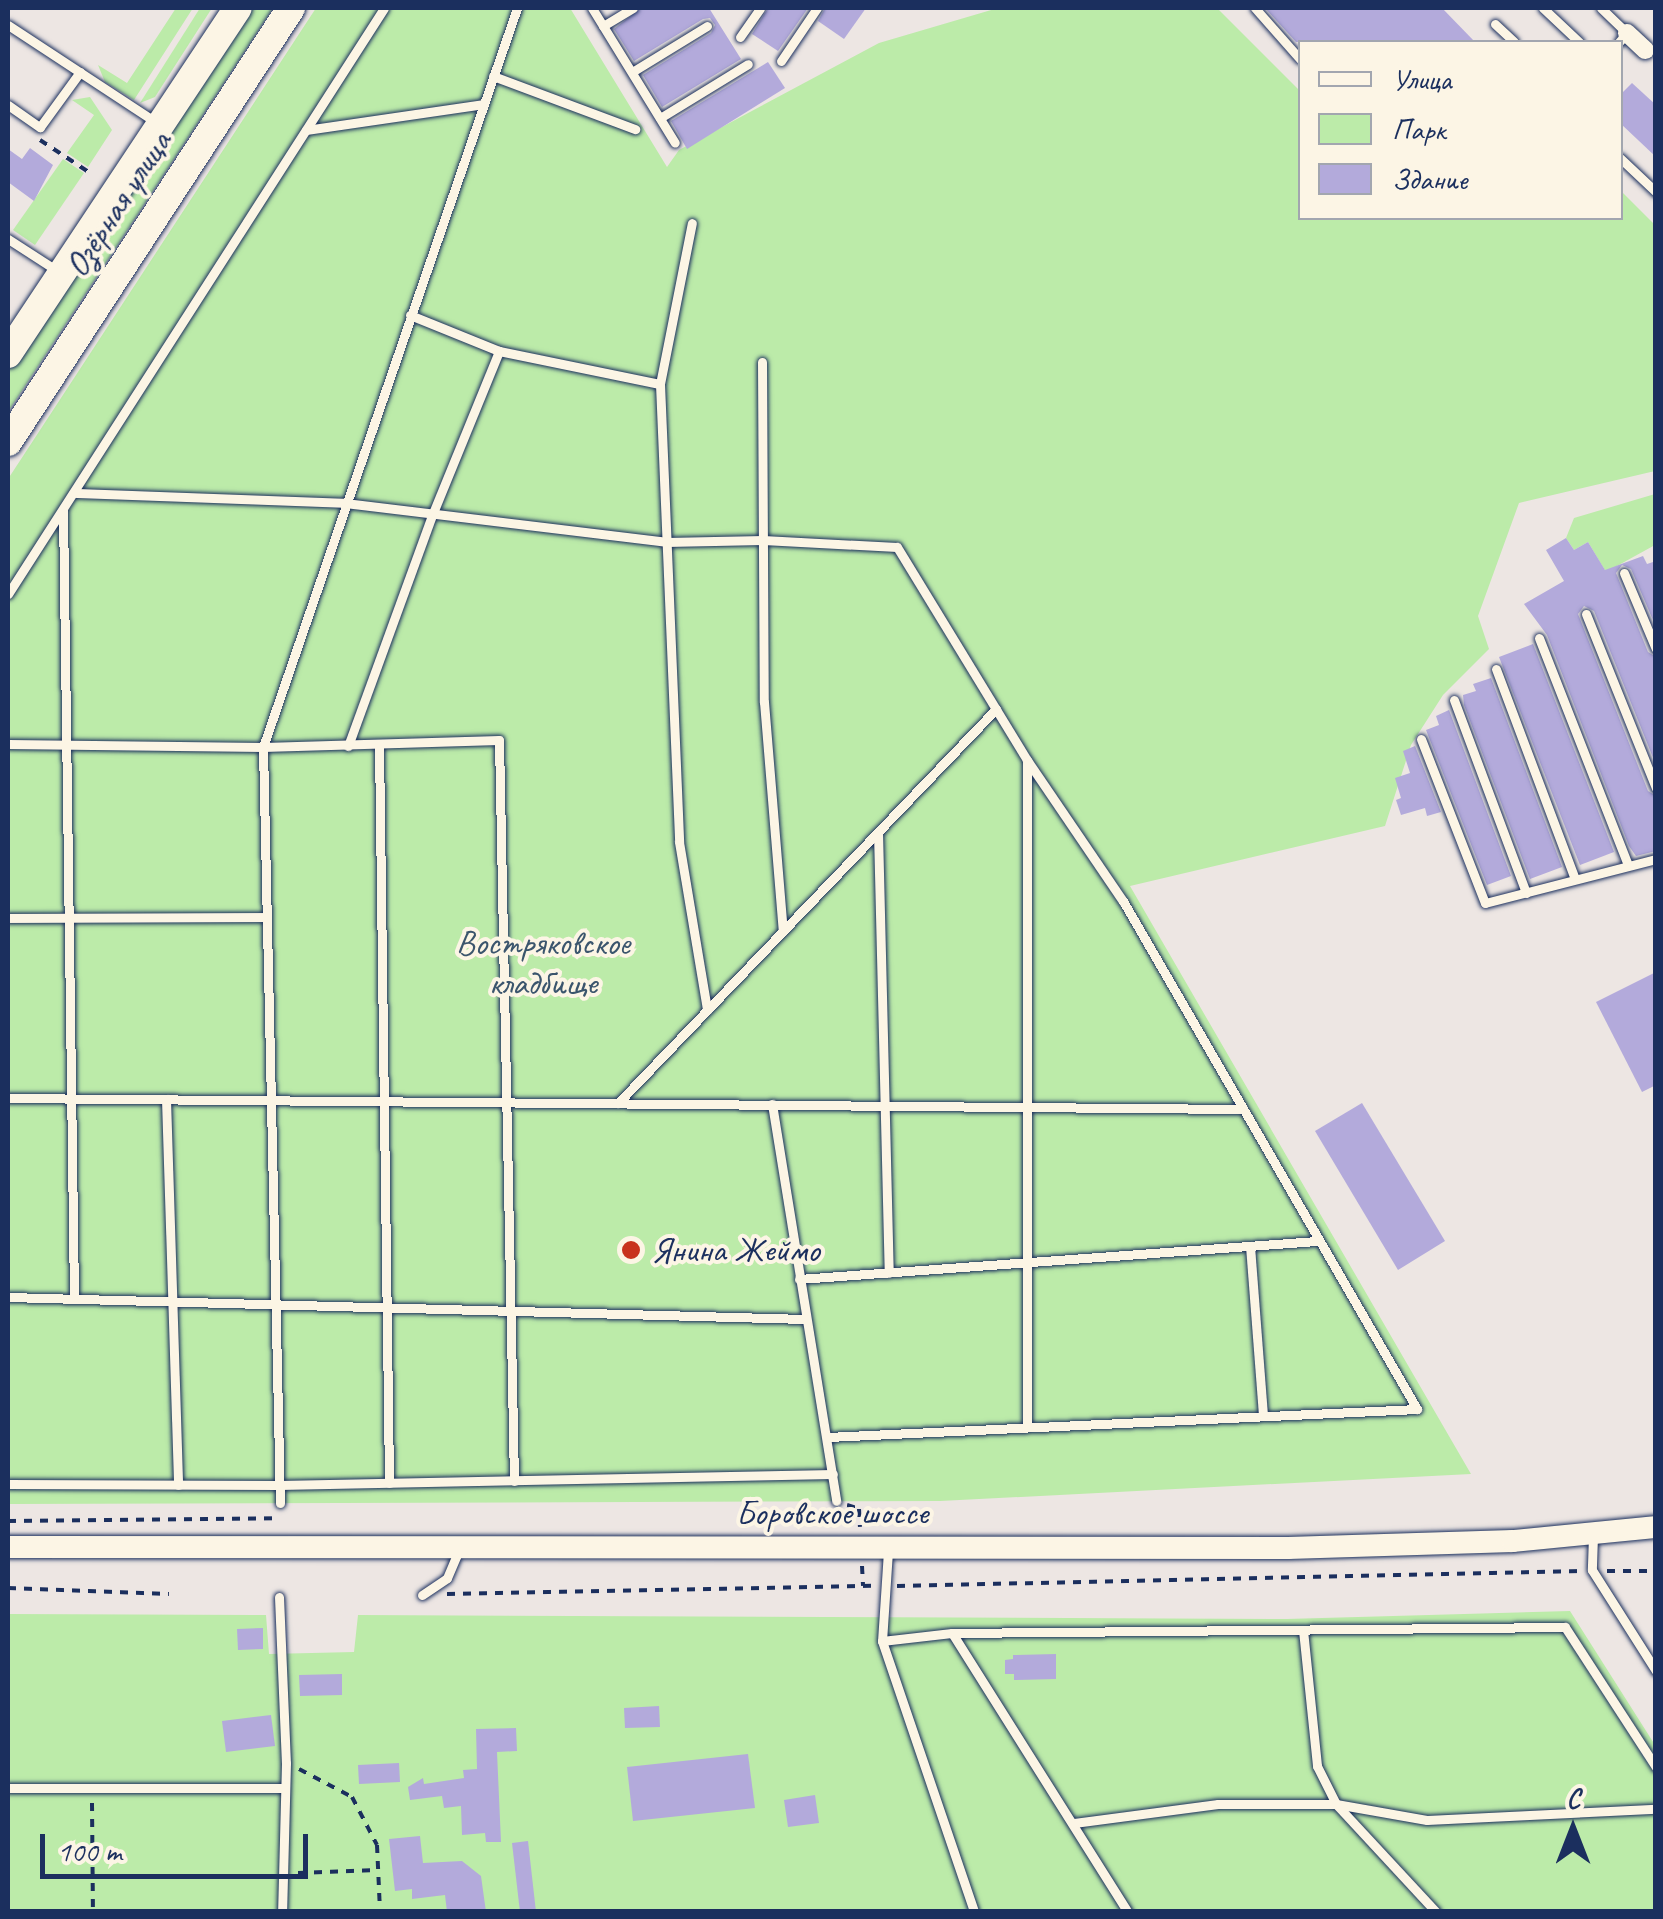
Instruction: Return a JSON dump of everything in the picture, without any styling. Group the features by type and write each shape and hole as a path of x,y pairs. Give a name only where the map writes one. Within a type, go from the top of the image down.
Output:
{"main road":[{"name":"Озёрная улица","path":"8,354 238,8"},
{"name":"Озёрная улица","path":"8,442 291,8"}],"street":[{"path":"1623,38 1645,50"},
{"name":"Боровское шоссе","path":"8,1547 1288,1548 1592,1536 1656,1528"}],"lane":[{"path":"8,594 384,8"},
{"path":"280,1503 263,747 517,8"},
{"path":"592,8 675,143"},
{"path":"603,26 634,8"},
{"path":"740,37 760,8"},
{"path":"780,61 817,8"},
{"path":"1254,8 1298,57"},
{"path":"1543,8 1576,40"},
{"path":"1602,8 1623,38"},
{"path":"1496,24 1512,40"},
{"path":"8,25 160,124"},
{"path":"632,72 707,26"},
{"path":"660,118 748,64"},
{"path":"8,105 40,127 80,72"},
{"path":"493,76 635,129"},
{"path":"306,130 484,104"},
{"path":"1623,161 1656,192"},
{"path":"692,223 660,384 680,842 707,1010"},
{"path":"8,239 61,274"},
{"path":"410,315 499,351 660,384"},
{"path":"348,746 433,513 499,351"},
{"path":"762,362 764,702 783,931"},
{"path":"75,493 345,502 666,542 763,540 896,546 1027,760 1123,901 1316,1241 1418,1409 828,1437"},
{"path":"63,510 74,1298"},
{"path":"1624,573 1656,649"},
{"path":"1586,614 1656,788"},
{"path":"1539,638 1628,865"},
{"path":"1496,669 1575,880"},
{"path":"1454,700 1526,893"},
{"path":"618,1103 996,709"},
{"path":"1421,738 1485,903 1656,859"},
{"path":"8,744 263,747 499,740 514,1481"},
{"path":"379,745 388,1101 389,1483"},
{"path":"1026,1428 1027,760"},
{"path":"878,832 890,1273"},
{"path":"8,918 267,917"},
{"path":"8,1098 1242,1108"},
{"path":"166,1099 178,1485"},
{"path":"772,1104 836,1502"},
{"path":"800,1280 1316,1241"},
{"path":"1250,1246 1263,1416"},
{"path":"8,1297 806,1319"},
{"path":"8,1484 279,1486 833,1474"},
{"path":"1592,1536 1592,1570 1656,1671"},
{"path":"422,1594 447,1578 460,1547"},
{"path":"888,1548 882,1641 974,1912"},
{"path":"279,1598 286,1763 282,1912"},
{"path":"882,1641 952,1633 1566,1627 1656,1766"},
{"path":"1303,1630 1317,1766 1336,1804 1436,1912"},
{"path":"952,1633 1128,1912"},
{"path":"8,1788 285,1788"},
{"path":"1074,1823 1218,1804 1336,1804 1428,1820 1656,1809"}],"path":[{"path":"40,127 34,136 90,173"},
{"path":"8,1521 280,1518"},
{"path":"422,1594 1656,1571"},
{"path":"8,1588 168,1594"},
{"path":"286,1763 352,1796 376,1845 380,1912"},
{"path":"92,1788 93,1912"},
{"path":"283,1874 377,1870"}],"green space":[{"path":"176,8 193,8 134,100 105,82 98,65 127,83"},
{"path":"200,8 212,8 155,97 140,103"},
{"path":"249,8 273,8 8,412 8,370"},
{"name":"Востряковское кладбище","path":"316,8 570,8 667,167 679,150 879,43 998,8 1217,8 1298,89 1298,220 1623,220 1623,193 1655,225 1655,471 1519,503 1478,616 1489,649 1443,695 1411,745 1385,826 1130,886 1471,1474 940,1501 8,1504 8,479"},
{"path":"90,97 112,130 88,167 67,153 94,115 72,100"},
{"path":"63,159 84,173 35,245 13,230"},
{"path":"1655,494 1655,545 1606,572 1588,542 1574,550 1566,538 1574,518"},
{"path":"1570,1611 1655,1745 1655,1911 8,1912 8,1614 266,1615 269,1654 354,1652 358,1615 1287,1619"}],"building":[{"path":"641,8 709,8 741,59 662,107 643,75 711,33 715,25 710,18 703,19 634,61 614,29"},
{"path":"768,8 808,8 778,51 752,34"},
{"path":"825,8 866,8 844,39 818,21"},
{"path":"1265,8 1442,8 1473,40 1298,40"},
{"path":"768,62 785,88 687,149 671,121"},
{"path":"1632,83 1656,105 1656,157 1623,126 1623,92"},
{"path":"30,148 53,165 34,201 8,182 8,149 22,159"},
{"path":"1566,538 1574,550 1588,542 1605,570 1643,556 1647,564 1656,561 1656,627 1631,569 1622,565 1616,573 1648,652 1656,657 1656,765 1594,611 1584,606 1578,614 1648,791 1656,796 1656,851 1636,856 1629,846 1547,635 1524,604 1564,581 1546,550"},
{"path":"1533,644 1614,852 1580,865 1499,657"},
{"path":"1491,678 1562,867 1530,879 1464,705 1463,695 1476,691 1473,684"},
{"path":"1449,710 1511,876 1487,885 1426,730 1439,725 1436,716"},
{"path":"1415,746 1441,812 1427,816 1425,808 1401,815 1396,800 1401,798 1395,778 1410,773 1403,751"},
{"path":"1656,972 1656,1085 1642,1092 1596,1002"},
{"path":"1362,1103 1445,1241 1398,1270 1315,1131"},
{"path":"263,1628 263,1649 238,1650 237,1629"},
{"path":"1056,1654 1056,1679 1014,1680 1014,1674 1005,1674 1005,1660 1013,1659 1013,1655"},
{"path":"342,1674 342,1695 300,1696 299,1675"},
{"path":"659,1706 660,1727 625,1728 624,1708"},
{"path":"271,1715 275,1746 226,1752 222,1721"},
{"path":"516,1728 517,1751 497,1752 501,1842 486,1842 485,1833 462,1835 461,1806 444,1808 442,1796 410,1800 408,1787 423,1778 424,1784 464,1778 463,1770 477,1769 476,1729"},
{"path":"748,1754 755,1808 633,1821 627,1767"},
{"path":"399,1763 400,1782 359,1784 358,1765"},
{"path":"815,1795 819,1823 788,1827 784,1800"},
{"path":"420,1836 423,1863 462,1861 481,1876 486,1912 447,1912 445,1895 412,1899 412,1889 395,1891 389,1839"},
{"path":"528,1841 536,1912 520,1912 512,1843"}],"place":[{"name":"Янина Жеймо","path":"631,1250"}]}
